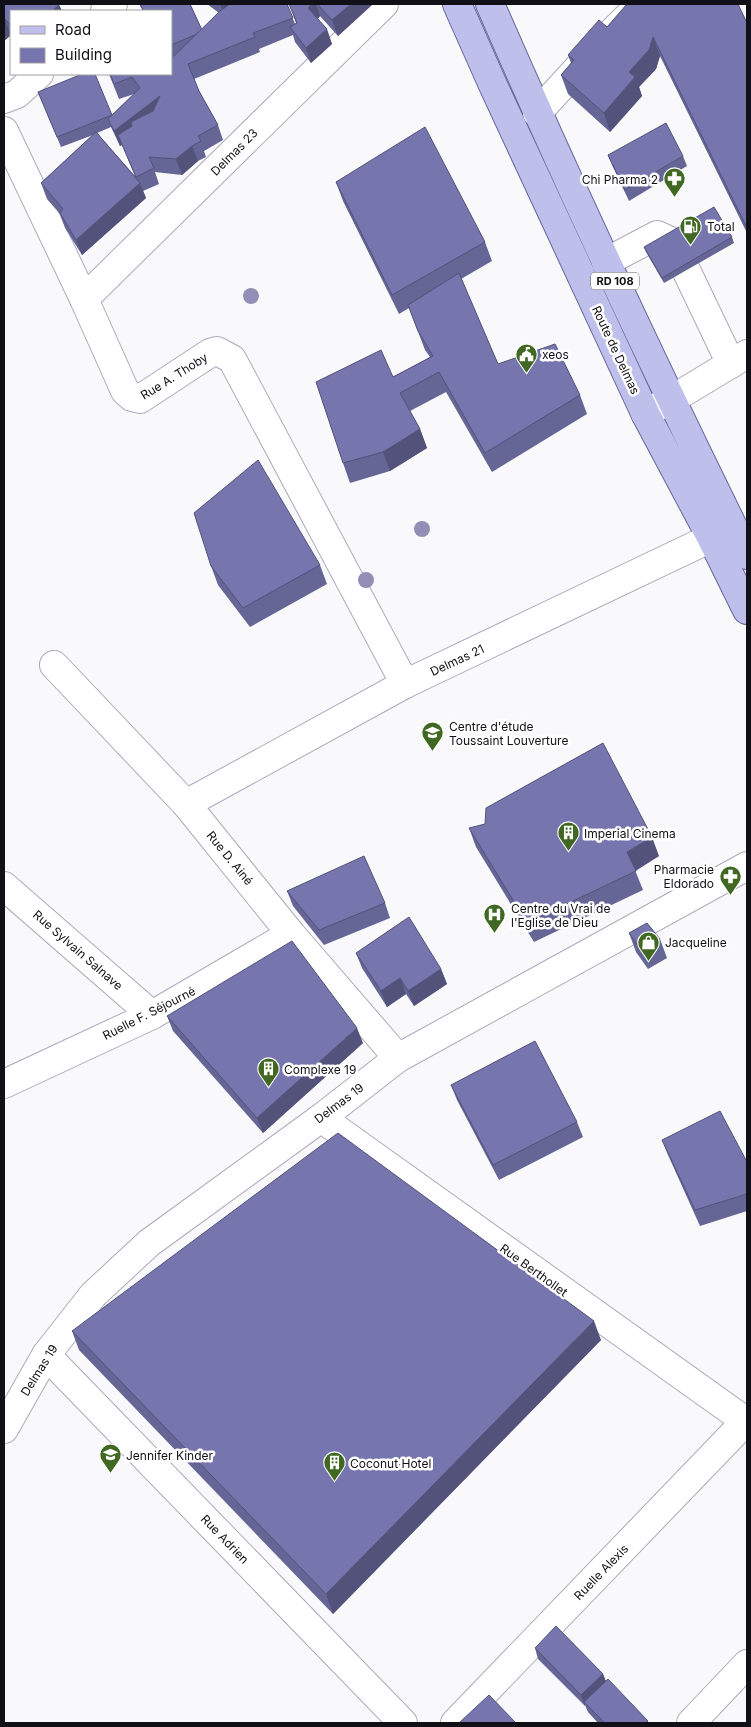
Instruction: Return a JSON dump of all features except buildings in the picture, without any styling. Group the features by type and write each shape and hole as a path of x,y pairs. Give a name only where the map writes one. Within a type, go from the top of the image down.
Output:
{"main road":[{"name":"Route de Delmas","path":"457,4 645,413 723,533 747,555"},
{"name":"Route de Delmas","path":"490,4 537,113 671,400 723,533 747,610"}],"street":[{"name":"Delmas 23","path":"84,299 384,4"},
{"path":"537,113 603,41 641,4"},
{"path":"4,99 17,94 37,75"},
{"name":"Rue A. Thoby","path":"4,131 84,299 125,391 132,397 140,399 210,353 217,352 232,359 405,684"},
{"path":"606,262 657,235 668,240"},
{"path":"645,413 671,400 739,359 686,270"},
{"name":"Delmas 21","path":"186,804 405,684 723,533"},
{"name":"Rue D. Ainé","path":"54,665 186,804 291,934 398,1058"},
{"name":"Delmas 19","path":"5,1421 46,1355 93,1294 149,1243 321,1118 398,1058 747,866"},
{"name":"Rue Sylvain Salnave","path":"4,886 152,1015"},
{"name":"Ruelle F. Séjourné","path":"4,1084 152,1015 291,934"},
{"name":"Rue Berthollet","path":"321,1118 747,1422"},
{"name":"Rue Adrien","path":"46,1355 403,1723"},
{"name":"Ruelle Alexis","path":"455,1723 747,1422"},
{"path":"691,1723 747,1664"}],"place":[{"name":"Chi Pharma 2","path":"674,198"},
{"name":"Total","path":"691,245"},
{"name":"xeos","path":"526,373"},
{"name":"Centre d'étude Toussaint Louverture","path":"433,752"},
{"name":"Imperial Cinema","path":"568,852"},
{"name":"Pharmacie Eldorado","path":"730,895"},
{"name":"Centre du Vrai de l'Eglise de Dieu","path":"495,934"},
{"name":"Jacqueline","path":"649,961"},
{"name":"Complexe 19","path":"268,1088"},
{"name":"Jennifer Kinder","path":"110,1474"},
{"name":"Coconut Hotel","path":"334,1482"}]}
